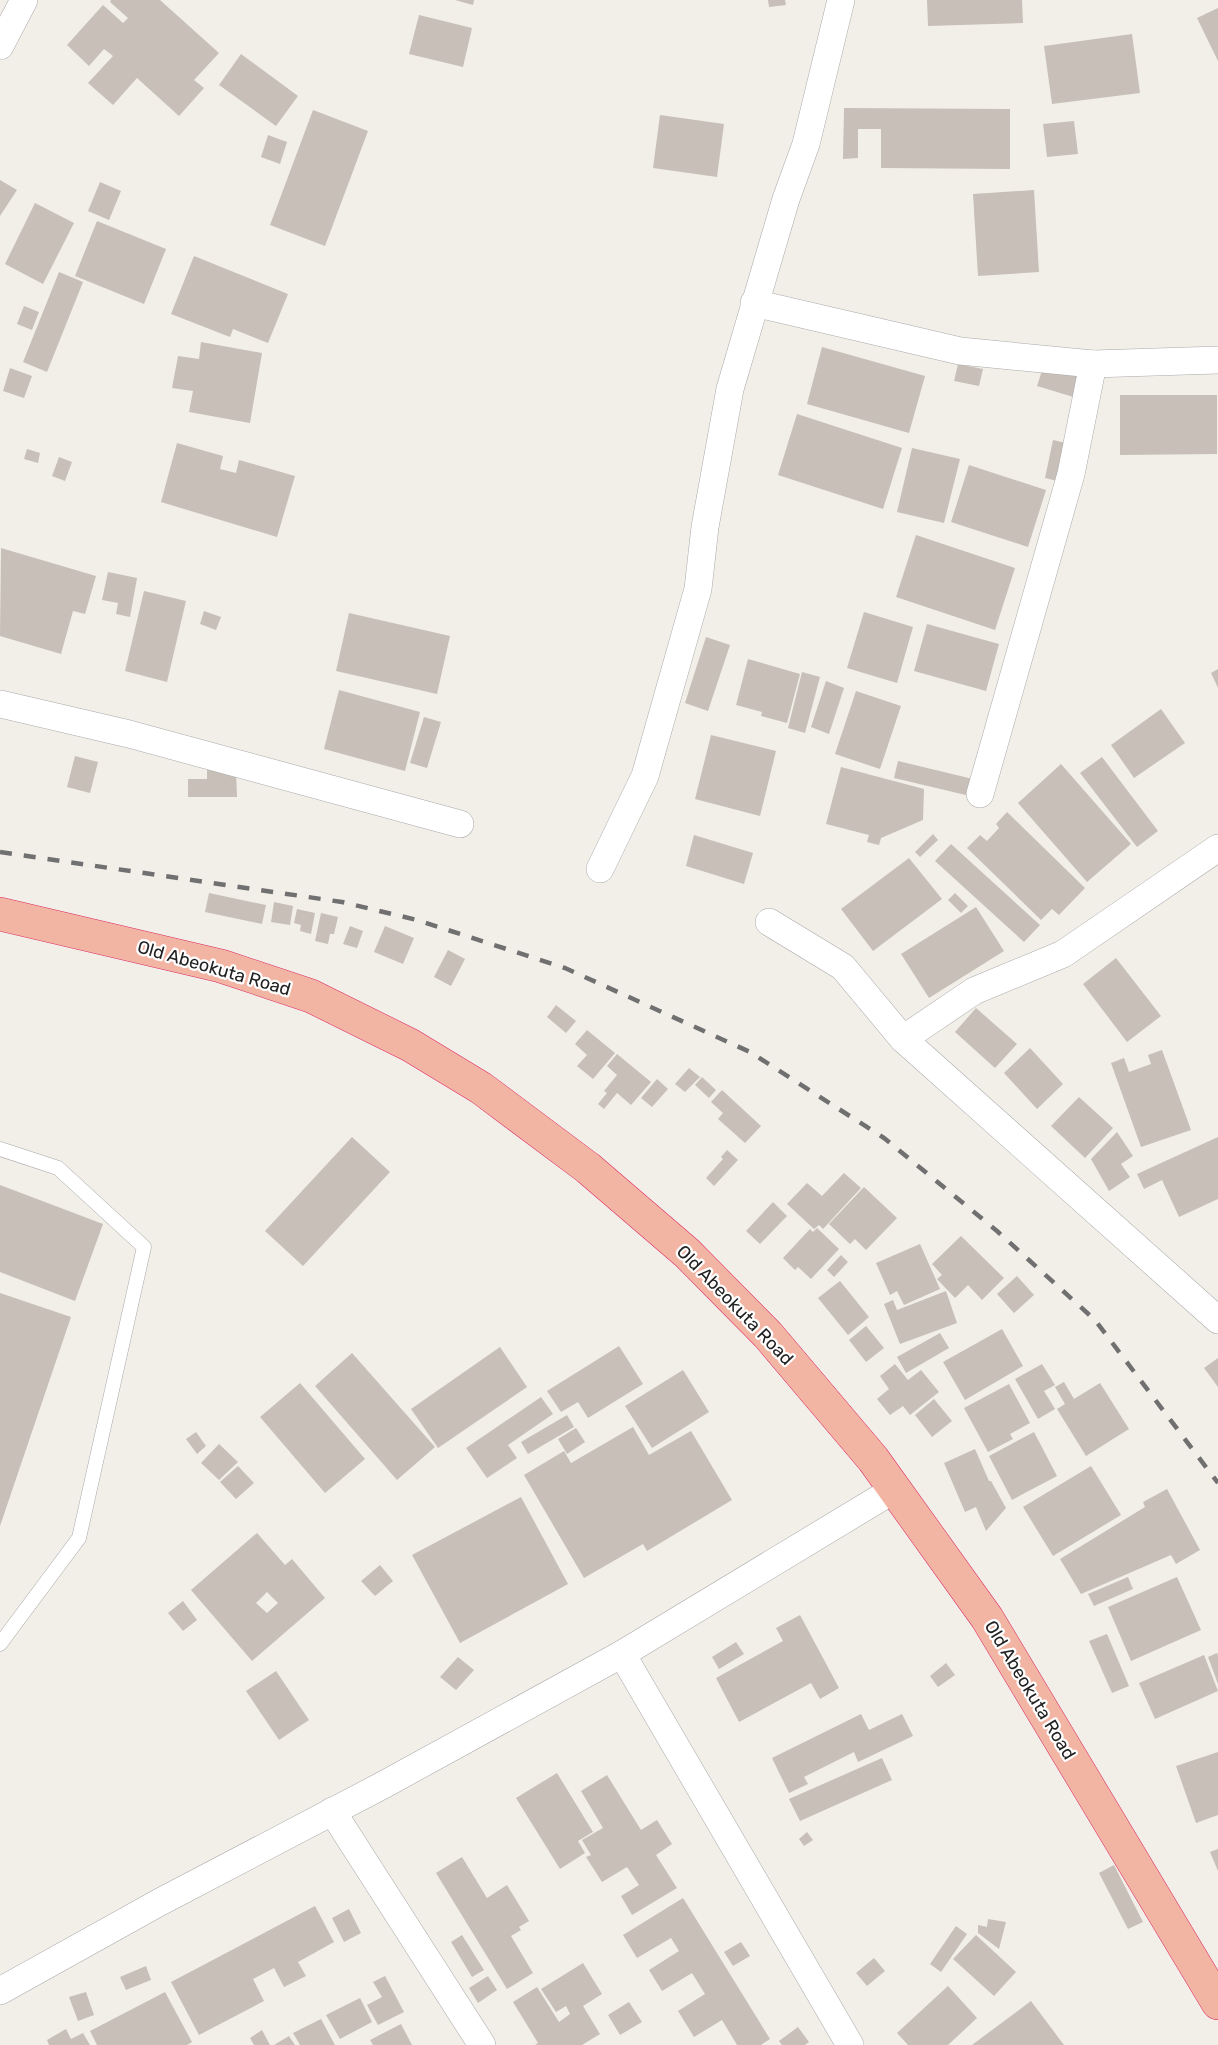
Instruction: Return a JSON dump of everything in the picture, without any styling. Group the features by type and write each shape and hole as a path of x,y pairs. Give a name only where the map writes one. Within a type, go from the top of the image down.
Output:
{"highway":[{"name":"Old Abeokuta Road","path":"0,914 221,966 311,996 410,1045 481,1088 588,1168 687,1253 768,1335 873,1459 987,1618 1218,2003"}],"street":[{"path":"0,46 24,0"},
{"path":"600,869 645,776 698,589 705,527 730,389 786,199 806,144 841,0"},
{"path":"754,303 960,351 1093,364 1218,360"},
{"path":"980,794 1071,474 1093,364"},
{"path":"0,704 129,734 460,824"},
{"path":"903,1039 974,991 1063,954 1218,848"},
{"path":"769,921 843,967 903,1039 1218,1320"},
{"path":"0,1991 160,1902 622,1654 895,1489"},
{"path":"622,1654 850,2045"},
{"path":"332,1811 482,2045"}],"lane":[{"path":"0,1149 58,1168 144,1247 79,1538 0,1644"}],"building":[{"path":"111,0 160,0 219,53 194,80 204,88 179,116 137,78 113,105 88,83 113,56 104,49 89,66 67,45 103,5 123,23 128,18 110,2"},
{"path":"455,0 474,0 473,5"},
{"path":"768,0 785,0 786,5 769,7"},
{"path":"927,0 1022,0 1023,23 928,26"},
{"path":"1218,8 1218,61 1197,18"},
{"path":"419,15 472,28 463,67 409,54"},
{"path":"1132,34 1140,93 1052,104 1044,46"},
{"path":"241,54 298,96 276,126 219,85"},
{"path":"844,108 1010,109 1010,169 881,168 881,129 858,129 858,158 843,159"},
{"path":"313,110 368,131 325,246 270,225"},
{"path":"660,115 724,124 717,177 653,168"},
{"path":"1074,121 1078,154 1047,157 1043,124"},
{"path":"268,135 287,142 280,164 261,157"},
{"path":"0,180 17,190 0,216"},
{"path":"100,182 121,191 109,220 88,211"},
{"path":"1034,190 1039,272 978,276 973,194"},
{"path":"35,203 74,223 43,284 5,264"},
{"path":"97,221 166,249 144,304 75,276"},
{"path":"194,256 288,294 268,343 233,329 230,337 171,314"},
{"path":"59,272 83,282 47,372 23,362"},
{"path":"24,306 39,312 32,330 17,324"},
{"path":"201,342 262,353 250,423 189,412 193,391 172,388 178,356 199,359"},
{"path":"822,347 925,376 909,433 807,404"},
{"path":"958,364 983,369 979,386 954,381"},
{"path":"1044,364 1087,377 1080,399 1037,386"},
{"path":"10,368 32,376 24,398 3,391"},
{"path":"1120,395 1217,395 1217,454 1120,455"},
{"path":"797,414 902,448 883,509 778,475"},
{"path":"1053,440 1066,443 1057,481 1045,478"},
{"path":"177,443 223,456 220,469 236,473 239,460 295,476 277,537 161,502"},
{"path":"912,448 960,459 944,523 897,512"},
{"path":"27,449 40,453 38,463 24,459"},
{"path":"59,457 72,462 65,481 52,476"},
{"path":"969,465 1046,490 1028,547 951,522"},
{"path":"916,535 1015,568 995,630 896,597"},
{"path":"1,548 96,576 85,614 73,611 61,654 0,636"},
{"path":"108,572 137,578 130,617 116,614 118,603 102,600"},
{"path":"144,591 186,601 167,682 125,671"},
{"path":"204,611 221,617 216,630 200,624"},
{"path":"864,612 913,627 897,683 847,668"},
{"path":"349,613 450,636 437,694 336,671"},
{"path":"927,624 999,644 986,691 914,671"},
{"path":"706,637 730,645 708,711 685,703"},
{"path":"748,659 800,674 787,723 761,716 762,712 736,705"},
{"path":"1218,669 1218,688 1211,673"},
{"path":"802,672 820,677 805,733 788,728"},
{"path":"826,681 844,688 829,734 811,727"},
{"path":"339,690 420,712 405,771 324,749"},
{"path":"856,691 901,706 880,769 835,754"},
{"path":"1161,709 1185,743 1134,778 1111,745"},
{"path":"424,717 441,722 427,768 410,763"},
{"path":"711,735 776,751 760,816 695,799"},
{"path":"75,756 98,762 90,793 67,787"},
{"path":"1102,757 1158,831 1137,847 1080,773"},
{"path":"898,761 973,779 970,796 894,778"},
{"path":"1061,764 1131,844 1087,882 1018,803"},
{"path":"841,767 924,789 923,820 881,838 879,845 867,842 869,835 826,824"},
{"path":"207,770 236,771 237,797 188,797 188,779 207,779"},
{"path":"1007,812 1085,888 1059,915 1052,909 1041,920 967,848 980,835 987,841 999,828 996,824"},
{"path":"933,834 938,840 920,857 915,852"},
{"path":"694,835 753,853 744,884 686,866"},
{"path":"951,844 1040,925 1024,942 935,861"},
{"path":"909,858 942,899 873,951 841,909"},
{"path":"209,893 266,905 262,924 205,912"},
{"path":"955,893 968,906 961,913 948,900"},
{"path":"274,902 293,906 290,925 271,922"},
{"path":"976,907 1004,951 929,998 901,954"},
{"path":"297,909 315,913 311,934 300,931 301,925 294,923"},
{"path":"321,913 338,917 334,934 330,934 328,944 315,941"},
{"path":"350,926 363,931 357,948 343,944"},
{"path":"385,926 414,938 403,964 374,952"},
{"path":"448,950 465,959 451,986 434,977"},
{"path":"1116,958 1161,1016 1127,1042 1083,984"},
{"path":"556,1005 576,1021 566,1033 547,1017"},
{"path":"976,1008 1017,1044 995,1068 955,1032"},
{"path":"587,1030 615,1053 593,1079 577,1066 587,1055 575,1044"},
{"path":"1030,1048 1063,1084 1037,1109 1004,1073"},
{"path":"1162,1050 1191,1130 1141,1147 1111,1063 1124,1058 1129,1072 1151,1064 1148,1055"},
{"path":"617,1054 651,1082 631,1105 617,1093 604,1109 598,1104 607,1093 604,1091 617,1075 607,1066"},
{"path":"689,1068 700,1077 685,1092 675,1084"},
{"path":"702,1077 716,1090 709,1098 695,1085"},
{"path":"657,1079 668,1089 652,1107 641,1098"},
{"path":"722,1090 761,1126 745,1143 718,1119 723,1113 711,1102"},
{"path":"1079,1097 1113,1128 1085,1158 1051,1126"},
{"path":"1117,1132 1133,1156 1121,1164 1130,1177 1109,1191 1091,1159"},
{"path":"352,1137 390,1172 303,1266 265,1231"},
{"path":"1218,1137 1218,1199 1179,1217 1162,1180 1144,1189 1137,1174"},
{"path":"727,1150 738,1160 714,1186 706,1178 723,1159 721,1157"},
{"path":"844,1173 861,1188 823,1229 819,1225 814,1229 787,1204 807,1183 822,1196"},
{"path":"0,1185 103,1224 75,1301 0,1272"},
{"path":"864,1187 897,1218 866,1250 855,1239 850,1244 829,1224"},
{"path":"773,1202 787,1216 760,1244 746,1231"},
{"path":"817,1228 839,1249 811,1279 798,1267 795,1270 783,1258 810,1229 813,1232"},
{"path":"961,1236 1004,1278 982,1300 968,1285 955,1298 937,1279 942,1275 932,1264"},
{"path":"920,1244 940,1289 904,1305 897,1291 890,1295 876,1263"},
{"path":"841,1255 848,1262 834,1277 827,1270"},
{"path":"1017,1276 1034,1295 1014,1313 997,1294"},
{"path":"840,1281 869,1317 848,1335 818,1298"},
{"path":"946,1291 957,1323 900,1344 884,1304 893,1300 897,1310"},
{"path":"0,1293 71,1317 0,1526"},
{"path":"866,1326 884,1348 866,1362 849,1340"},
{"path":"1002,1329 1023,1366 965,1400 943,1362"},
{"path":"940,1333 949,1348 906,1373 897,1357"},
{"path":"619,1346 643,1384 588,1418 578,1402 561,1412 547,1391"},
{"path":"500,1347 527,1387 438,1448 411,1409"},
{"path":"352,1353 435,1447 397,1480 315,1386"},
{"path":"1218,1358 1218,1387 1204,1368"},
{"path":"895,1364 908,1380 921,1370 939,1392 910,1415 903,1406 890,1415 877,1399 889,1389 880,1376"},
{"path":"1042,1364 1055,1385 1044,1391 1055,1409 1038,1419 1015,1379"},
{"path":"683,1370 709,1412 652,1448 625,1406"},
{"path":"1064,1382 1074,1399 1100,1383 1129,1429 1086,1456 1057,1409 1065,1404 1055,1387"},
{"path":"300,1383 365,1459 325,1493 260,1417"},
{"path":"1009,1384 1030,1423 1010,1434 1013,1439 988,1452 964,1408"},
{"path":"541,1397 553,1414 508,1445 517,1458 487,1478 466,1448"},
{"path":"934,1399 952,1421 932,1437 915,1415"},
{"path":"567,1415 574,1427 528,1454 521,1442"},
{"path":"633,1427 649,1455 691,1431 732,1500 647,1551 643,1544 584,1578 524,1475 564,1451 571,1463"},
{"path":"576,1428 585,1442 567,1454 558,1439"},
{"path":"196,1432 206,1446 197,1454 186,1439"},
{"path":"1034,1432 1057,1476 1012,1500 989,1456"},
{"path":"219,1444 238,1462 219,1480 201,1463"},
{"path":"975,1449 989,1481 1006,1508 986,1531 976,1507 965,1512 944,1463"},
{"path":"238,1466 254,1483 236,1499 220,1482"},
{"path":"1091,1466 1121,1515 1053,1556 1023,1507"},
{"path":"1167,1489 1200,1550 1176,1564 1171,1555 1081,1594 1060,1559 1145,1507 1143,1502"},
{"path":"521,1497 568,1584 460,1643 412,1555"},
{"path":"257,1533 285,1565 292,1559 325,1598 252,1661 191,1590","holes":["267,1592 278,1603 267,1613 256,1603"]},
{"path":"380,1565 393,1581 375,1596 361,1581"},
{"path":"1128,1577 1133,1589 1094,1606 1088,1594"},
{"path":"1177,1577 1201,1630 1131,1661 1108,1607"},
{"path":"183,1601 197,1620 183,1631 168,1613"},
{"path":"800,1615 839,1688 820,1699 811,1683 739,1722 716,1678 783,1641 776,1628"},
{"path":"1107,1634 1129,1686 1112,1693 1089,1641"},
{"path":"736,1642 744,1654 719,1669 712,1657"},
{"path":"1217,1653 1218,1655 1218,1684 1208,1657"},
{"path":"1204,1655 1218,1691 1155,1719 1139,1683"},
{"path":"458,1657 474,1670 456,1690 440,1677"},
{"path":"946,1663 955,1675 938,1687 930,1676"},
{"path":"276,1671 309,1720 279,1740 246,1691"},
{"path":"861,1714 869,1730 902,1714 913,1736 858,1762 854,1752 804,1777 808,1784 789,1793 772,1758"},
{"path":"1218,1752 1218,1815 1196,1823 1176,1766"},
{"path":"882,1758 892,1780 800,1821 789,1799"},
{"path":"557,1773 593,1832 578,1841 585,1853 560,1869 516,1798"},
{"path":"607,1775 641,1830 657,1820 672,1844 656,1855 677,1888 632,1915 621,1896 639,1885 627,1867 602,1882 586,1857 591,1855 582,1840 603,1828 581,1791"},
{"path":"807,1832 813,1840 804,1846 799,1839"},
{"path":"1218,1849 1218,1871 1210,1852"},
{"path":"462,1857 487,1898 507,1885 529,1921 511,1936 533,1973 507,1989 436,1873"},
{"path":"1114,1865 1143,1922 1128,1929 1099,1873"},
{"path":"683,1898 770,2039 761,2045 737,2045 722,2020 694,2037 678,2011 705,1994 692,1973 662,1991 649,1970 679,1951 671,1938 637,1958 623,1935"},
{"path":"315,1906 334,1942 298,1962 306,1976 284,1987 274,1968 253,1979 264,2001 199,2035 171,1982"},
{"path":"349,1909 361,1933 344,1942 332,1918"},
{"path":"988,1919 1006,1922 999,1949 978,1933 978,1925 987,1927"},
{"path":"956,1926 967,1934 941,1972 930,1964"},
{"path":"462,1935 484,1970 472,1977 451,1942"},
{"path":"976,1935 1016,1972 994,1996 953,1959"},
{"path":"741,1942 750,1956 733,1966 724,1952"},
{"path":"874,1958 885,1971 867,1986 856,1973"},
{"path":"583,1963 602,1994 583,2006 600,2034 582,2045 535,2045 538,2043 513,2002 537,1987 559,2022 570,2014 566,2006 556,2012 541,1989"},
{"path":"146,1966 151,1980 126,1990 120,1977"},
{"path":"385,1976 404,2012 378,2025 367,2005 382,1997 373,1982"},
{"path":"488,1976 497,1990 478,2003 469,1988"},
{"path":"948,1986 977,2018 948,2045 908,2045 897,2033"},
{"path":"86,1992 94,2015 78,2021 69,1997"},
{"path":"165,1992 192,2042 187,2045 97,2045 90,2031"},
{"path":"360,1998 372,2022 340,2039 326,2015"},
{"path":"1031,2001 1064,2045 972,2045"},
{"path":"629,2002 642,2022 620,2035 608,2015"},
{"path":"321,2019 335,2045 300,2045 293,2033"},
{"path":"401,2024 412,2045 373,2045 370,2040"},
{"path":"798,2027 809,2042 805,2045 782,2045 779,2041"},
{"path":"66,2029 71,2039 83,2033 90,2045 49,2045 47,2040"},
{"path":"262,2030 270,2045 254,2045 250,2038"},
{"path":"289,2036 295,2045 274,2045"}],"railway":[{"path":"0,852 342,902 417,920 565,968 750,1052 884,1138 997,1231 1095,1320 1218,1483"}]}
